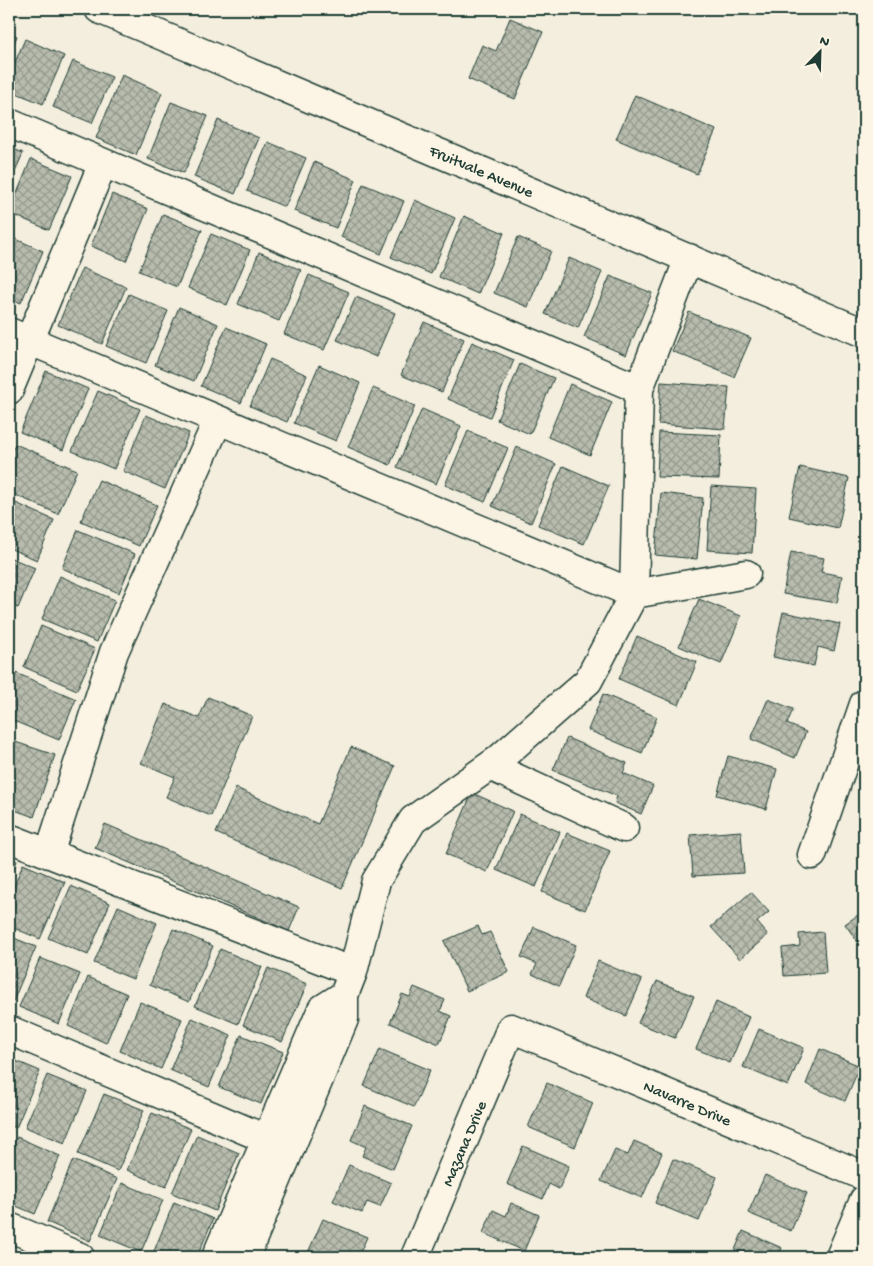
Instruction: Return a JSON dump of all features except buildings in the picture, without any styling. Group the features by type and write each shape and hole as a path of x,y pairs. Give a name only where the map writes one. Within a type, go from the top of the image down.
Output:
{"street":[{"name":"Fruitvale Avenue","path":"99,9 864,333"},
{"path":"9,123 639,389"},
{"path":"9,390 19,337 102,163"},
{"path":"245,1257 322,1009 349,984 376,881 413,820 490,766 588,681 634,594 639,389 689,258"},
{"path":"19,337 634,594 746,574"},
{"path":"49,854 114,652 218,420"},
{"path":"812,855 864,704"},
{"path":"490,766 624,828"},
{"path":"9,838 349,984"},
{"name":"Navarre Drive","path":"511,1028 864,1176"},
{"name":"Mazana Drive","path":"414,1257 511,1028"},
{"path":"9,1030 279,1143"},
{"path":"216,1257 279,1143"},
{"path":"840,1257 864,1200"},
{"path":"9,1227 80,1257"}]}
